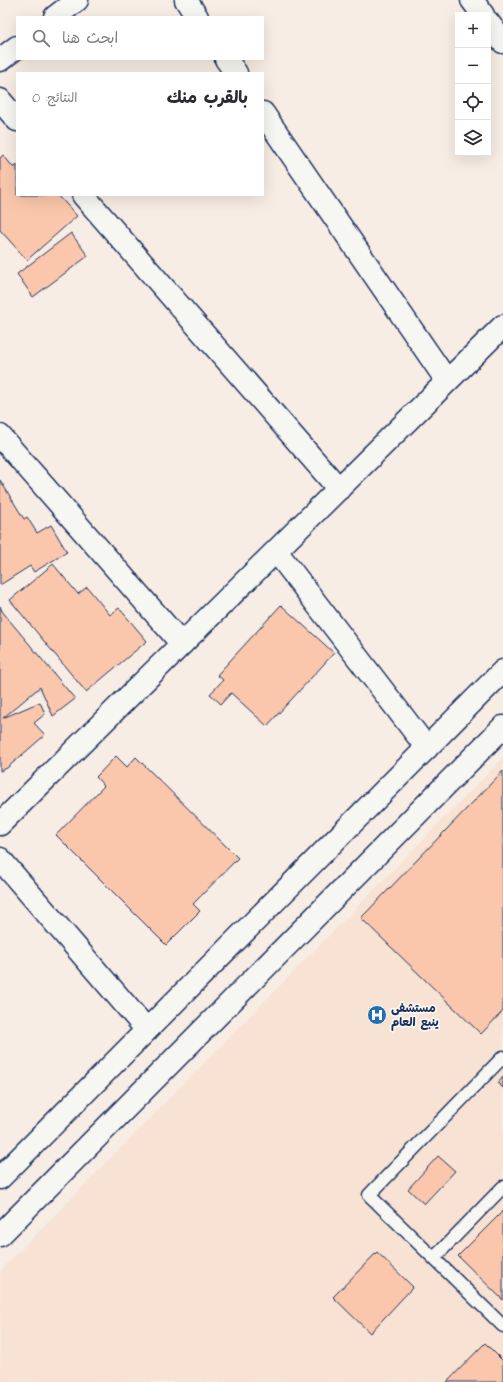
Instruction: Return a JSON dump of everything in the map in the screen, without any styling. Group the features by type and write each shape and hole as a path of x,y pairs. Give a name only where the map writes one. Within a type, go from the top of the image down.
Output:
{"street":[{"path":"56,16 77,0"},
{"path":"186,0 196,16"},
{"path":"472,0 481,12"},
{"path":"491,26 503,42"},
{"path":"0,60 16,47"},
{"path":"227,60 235,72"},
{"path":"0,100 16,119"},
{"path":"264,114 448,381"},
{"path":"84,196 338,489"},
{"path":"0,824 503,326"},
{"path":"0,436 182,644"},
{"path":"276,551 427,748"},
{"path":"0,1178 503,671"},
{"path":"0,1235 503,727"},
{"path":"0,859 147,1030"}],"lane":[{"path":"503,1057 369,1195 503,1326"},
{"path":"434,1258 503,1187"}],"shaded area":[{"name":"مستشفى ينبع العام","path":"503,758 503,1382 0,1382 0,1271"}],"building":[{"path":"3,155 14,168 16,166 16,196 59,196 77,216 27,260 0,230 0,158"},
{"path":"71,233 88,256 33,297 17,274"},
{"path":"0,480 24,519 27,517 37,533 51,525 67,552 34,572 30,566 0,585"},
{"path":"53,564 78,594 87,587 110,615 119,608 147,641 86,692 10,600"},
{"path":"281,605 334,653 267,726 231,693 221,704 210,694 223,680 217,675"},
{"path":"0,606 10,621 75,699 53,716 40,687 3,718 40,702 45,714 34,723 45,735 7,768 0,771"},
{"path":"116,756 127,767 136,757 238,858 193,904 200,911 166,945 56,835 104,786 96,777"},
{"path":"503,771 503,1011 481,1034 361,918"},
{"path":"503,1077 503,1088 498,1083"},
{"path":"438,1156 455,1171 424,1204 408,1189"},
{"path":"503,1211 503,1300 458,1256"},
{"path":"377,1252 413,1287 370,1333 333,1297"},
{"path":"485,1343 503,1361 503,1382 447,1382"}],"place":[{"name":"مستشفى ينبع العام","path":"377,1015"}]}
